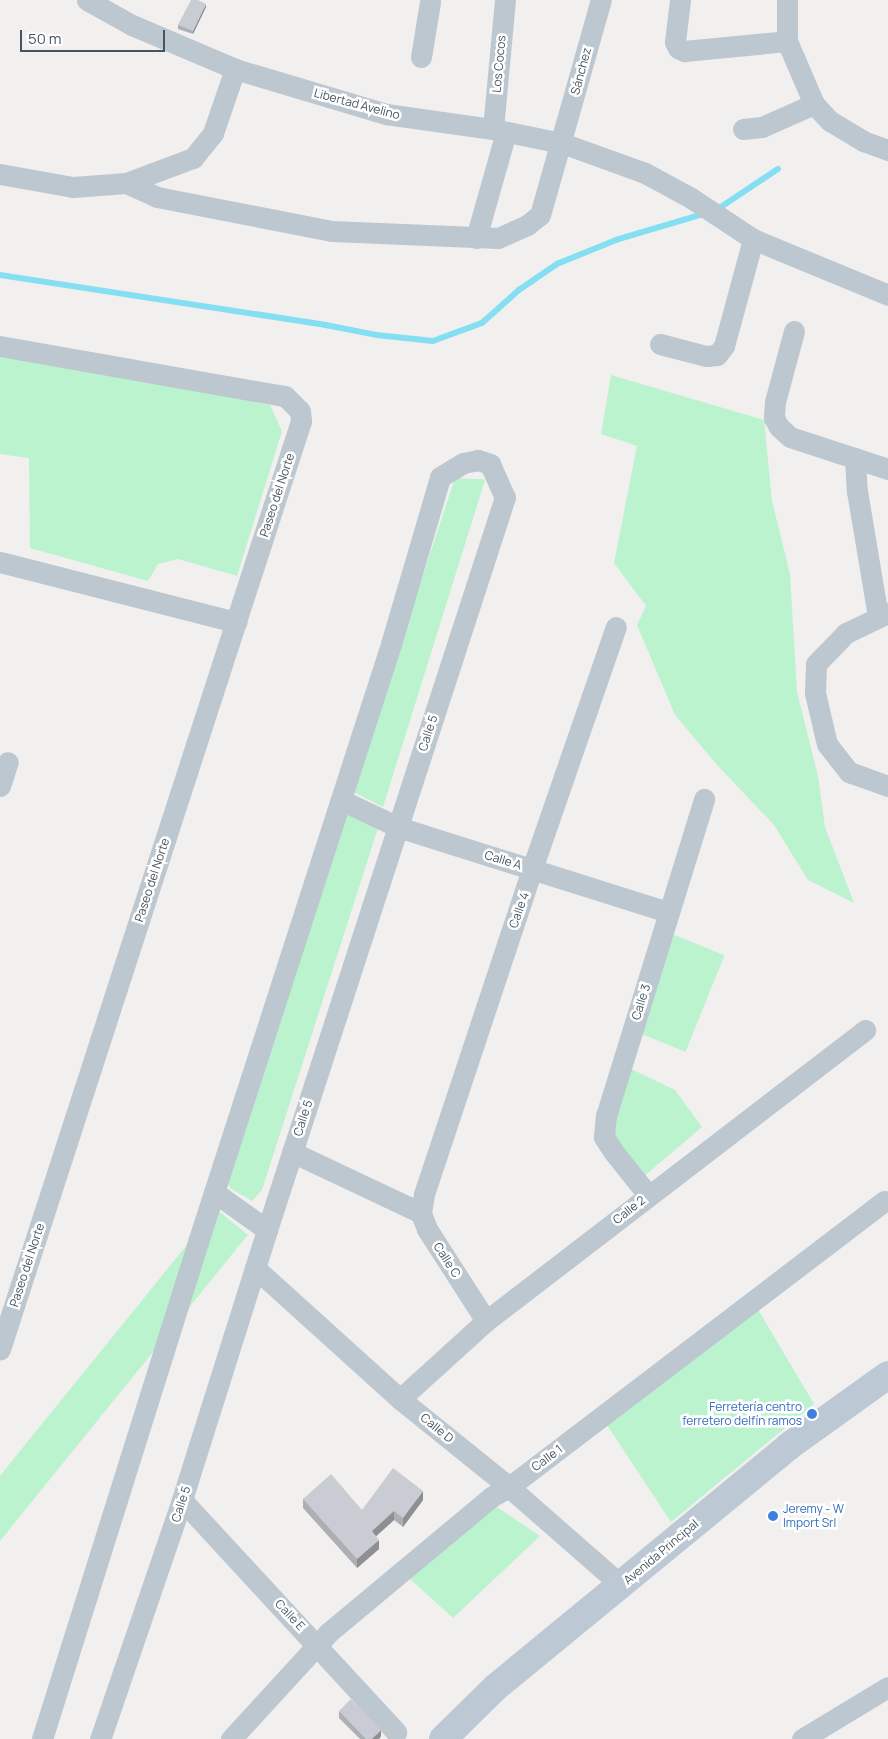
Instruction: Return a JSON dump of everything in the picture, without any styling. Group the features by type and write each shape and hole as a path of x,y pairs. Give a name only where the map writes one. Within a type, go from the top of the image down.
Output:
{"street":[{"name":"Libertad Avelino","path":"87,0 132,25 235,69 386,114 500,130 562,143 645,173 691,198 753,239 888,295"},
{"name":"Los Cocos","path":"476,238 500,130 505,0"},
{"name":"Sánchez","path":"126,183 157,197 332,231 498,238 527,225 540,215 562,143 601,0"},
{"path":"680,0 675,42 678,48 684,51 787,41"},
{"path":"787,0 787,41 814,104 830,121 863,141 888,150"},
{"path":"421,57 425,1"},
{"path":"0,174 73,187 126,183 193,158 213,133 235,69"},
{"path":"743,129 762,127 814,104"},
{"path":"660,344 706,356 717,355 724,346 753,239"},
{"path":"794,331 775,402 774,418 779,427 790,437 888,468"},
{"name":"Paseo del Norte","path":"0,346 285,396 300,410 301,422 0,1349"},
{"path":"855,458 857,490 883,614 846,633 816,664 815,693 827,744 850,772 888,786"},
{"name":"Calle 5","path":"100,1739 182,1500 292,1152 505,497 490,464 478,460 462,462 440,477 391,644 341,800"},
{"path":"0,562 236,622"},
{"name":"Calle 4","path":"423,1203 532,870 616,627"},
{"path":"0,786 8,762"},
{"name":"Calle 3","path":"648,1195 613,1151 604,1136 606,1116 704,799"},
{"path":"42,1739 214,1192 341,800"},
{"name":"Calle A","path":"341,800 398,827 668,912"},
{"name":"Calle 2","path":"400,1399 486,1321 865,1030"},
{"path":"292,1152 423,1203"},
{"path":"214,1192 267,1230"},
{"name":"Calle 1","path":"231,1739 328,1633 491,1497 509,1487 884,1201"},
{"name":"Calle C","path":"423,1203 427,1229 486,1321"},
{"name":"Calle D","path":"255,1268 400,1399 509,1487 621,1585"},
{"name":"Avenida Principal","path":"443,1739 496,1687 789,1446 888,1375"},
{"name":"Calle E","path":"182,1500 318,1644 396,1732"},
{"path":"802,1739 888,1687"}],"green space":[{"path":"0,354 38,356 270,405 282,431 237,576 178,559 158,564 148,581 30,548 29,458 0,454"},
{"path":"611,375 764,420 772,501 790,574 797,692 818,776 825,827 854,903 808,880 774,825 719,767 675,715 637,625 646,606 614,563 637,446 601,434"},
{"path":"455,478 497,480 485,480 383,807 352,791"},
{"path":"338,810 378,828 262,1190 252,1201 230,1188 226,1178"},
{"path":"667,932 724,955 686,1052 628,1028"},
{"path":"625,1066 675,1090 702,1127 642,1178 605,1135"},
{"path":"216,1209 248,1235 0,1541 0,1476"},
{"path":"756,1306 814,1404 671,1522 605,1422"},
{"path":"494,1505 540,1536 453,1618 409,1578"}],"building":[{"path":"191,0 198,0 206,4 193,31 178,25"},
{"path":"393,1468 423,1491 403,1518 394,1511 372,1531 379,1540 357,1559 303,1499 331,1474 362,1510"},
{"path":"351,1699 381,1730 372,1739 366,1739 339,1711"}],"waterway":[{"path":"718,209 778,169"},
{"path":"0,275 326,325 377,335 433,341 482,323 519,290 557,264 616,240 704,214"}],"place":[{"name":"Ferretería centro ferretero delfín ramos","path":"812,1414"},
{"name":"Jeremy - W Import Srl","path":"773,1516"}]}
